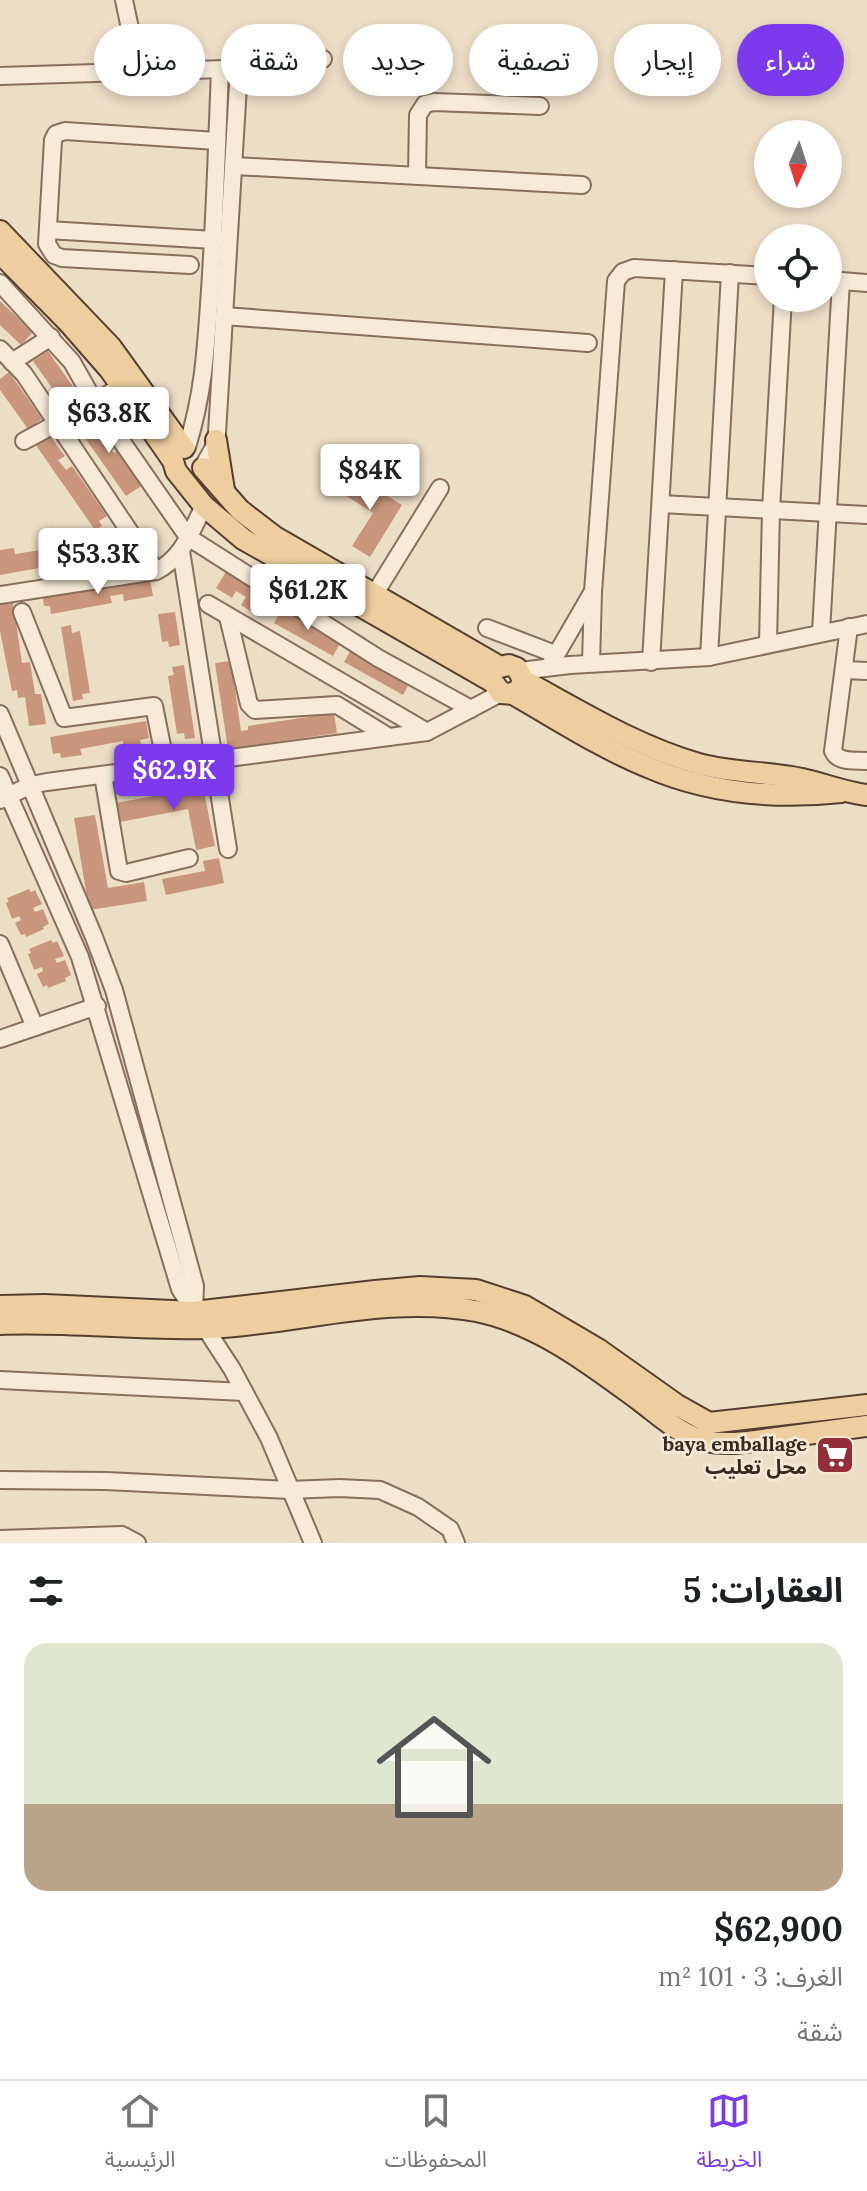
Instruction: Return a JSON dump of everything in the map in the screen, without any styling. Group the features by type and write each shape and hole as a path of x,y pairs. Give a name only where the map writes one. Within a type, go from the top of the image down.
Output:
{"main road":[{"path":"0,231 111,347 181,458 204,506 223,524 261,551 508,681"},
{"path":"0,253 75,330 122,385 181,458 188,478 196,476 204,466 240,510 275,537 374,595 622,755 667,775 714,787 792,796 841,792 867,795"},
{"path":"216,440 225,494"},
{"path":"0,1324 200,1320 375,1291 420,1287 476,1290 525,1306 598,1349 677,1405 709,1423 867,1405"},
{"path":"0,1306 45,1305 246,1325 391,1306 434,1305 478,1311 517,1324 574,1353 679,1429 701,1440 727,1444 867,1426"}],"street":[{"path":"124,0 129,24"},
{"path":"181,458 203,385 214,240 220,70 205,70"},
{"path":"0,76 94,73"},
{"path":"204,466 216,440 238,96"},
{"path":"417,175 418,115 425,104 540,106"},
{"path":"190,265 58,257 49,248 48,230 52,143 54,136 60,132 217,141"},
{"path":"235,166 582,185"},
{"path":"48,230 214,240"},
{"path":"129,262 130,235"},
{"path":"591,663 593,592 616,281 623,272 634,268 754,275"},
{"path":"651,662 674,270"},
{"path":"709,657 730,273"},
{"path":"842,281 867,283"},
{"path":"0,283 72,362 185,544 228,849"},
{"path":"768,643 771,510 782,312"},
{"path":"821,632 833,312"},
{"path":"224,316 588,343"},
{"path":"12,362 51,337"},
{"path":"0,349 57,422 156,571"},
{"path":"24,441 122,385"},
{"path":"374,595 440,488"},
{"path":"661,504 867,515"},
{"path":"0,595 156,571 170,564 185,544 204,506"},
{"path":"185,544 471,709"},
{"path":"4,799 31,785 427,732 471,709 508,681 552,661 593,592"},
{"path":"208,604 427,732"},
{"path":"22,612 64,718 154,706 166,766"},
{"path":"228,617 249,704 255,710 337,705 389,737"},
{"path":"487,628 552,661 591,663 709,657 867,624"},
{"path":"849,627 834,754 841,759 867,761"},
{"path":"845,670 867,671"},
{"path":"0,714 114,990 195,1286 200,1320"},
{"path":"103,775 119,871 126,873 189,858"},
{"path":"0,776 4,799 80,957 180,1289 269,1438 313,1543"},
{"path":"0,944 35,1027"},
{"path":"0,1039 97,1006"},
{"path":"0,1380 244,1392"},
{"path":"0,1480 380,1490 418,1507 450,1529 456,1543"},
{"path":"0,1539 32,1541 122,1535 137,1543"}],"building":[{"path":"0,301 33,332 21,345 0,325"},
{"path":"48,351 81,398 66,408 33,361"},
{"path":"9,372 42,419 28,429 0,390 0,379"},
{"path":"92,412 97,419 93,422 95,425 98,423 116,448 112,451 118,450 143,485 126,496 75,424"},
{"path":"47,432 65,456 58,460 66,470 72,466 107,516 99,521 102,526 95,530 33,441"},
{"path":"349,472 402,505 370,557 352,546 373,513 337,490"},
{"path":"14,548 15,554 53,548 56,565 0,575 0,550"},
{"path":"226,572 272,601 267,610 262,606 257,615 241,605 246,597 236,591 232,598 216,588"},
{"path":"150,579 153,596 124,601 123,594 110,596 112,603 51,614 50,606 44,606 43,598"},
{"path":"13,602 22,663 30,662 35,694 41,694 46,724 29,726 25,697 18,698 17,690 12,691 0,631 0,604"},
{"path":"282,609 341,641 333,656 274,623"},
{"path":"175,612 180,645 169,647 168,641 162,642 158,614"},
{"path":"71,625 72,633 80,631 90,693 82,694 83,699 73,701 61,627"},
{"path":"352,648 411,680 403,695 344,662"},
{"path":"231,661 241,731 248,730 248,726 334,713 337,733 228,749 215,663"},
{"path":"184,665 195,738 185,739 184,733 177,734 168,676 174,675 172,667"},
{"path":"146,721 149,738 140,740 141,745 124,748 123,741 80,749 82,755 61,758 60,753 53,754 50,737"},
{"path":"203,787 215,846 196,850 188,809 120,822 116,803"},
{"path":"95,815 108,888 144,882 147,901 89,910 74,818"},
{"path":"219,858 224,883 166,895 162,879 205,871 203,861"},
{"path":"29,889 31,892 35,890 42,904 33,908 35,912 43,909 49,924 26,937 25,934 21,935 15,923 21,920 19,916 12,919 6,903 9,902 7,898"},
{"path":"51,940 53,943 57,941 64,956 55,959 57,963 65,960 71,975 65,978 66,981 48,988 47,985 43,987 37,974 43,971 42,967 34,970 28,954 31,953 29,949"}],"place":[{"name":"baya emballage محل تعليب","path":"835,1455"}]}
